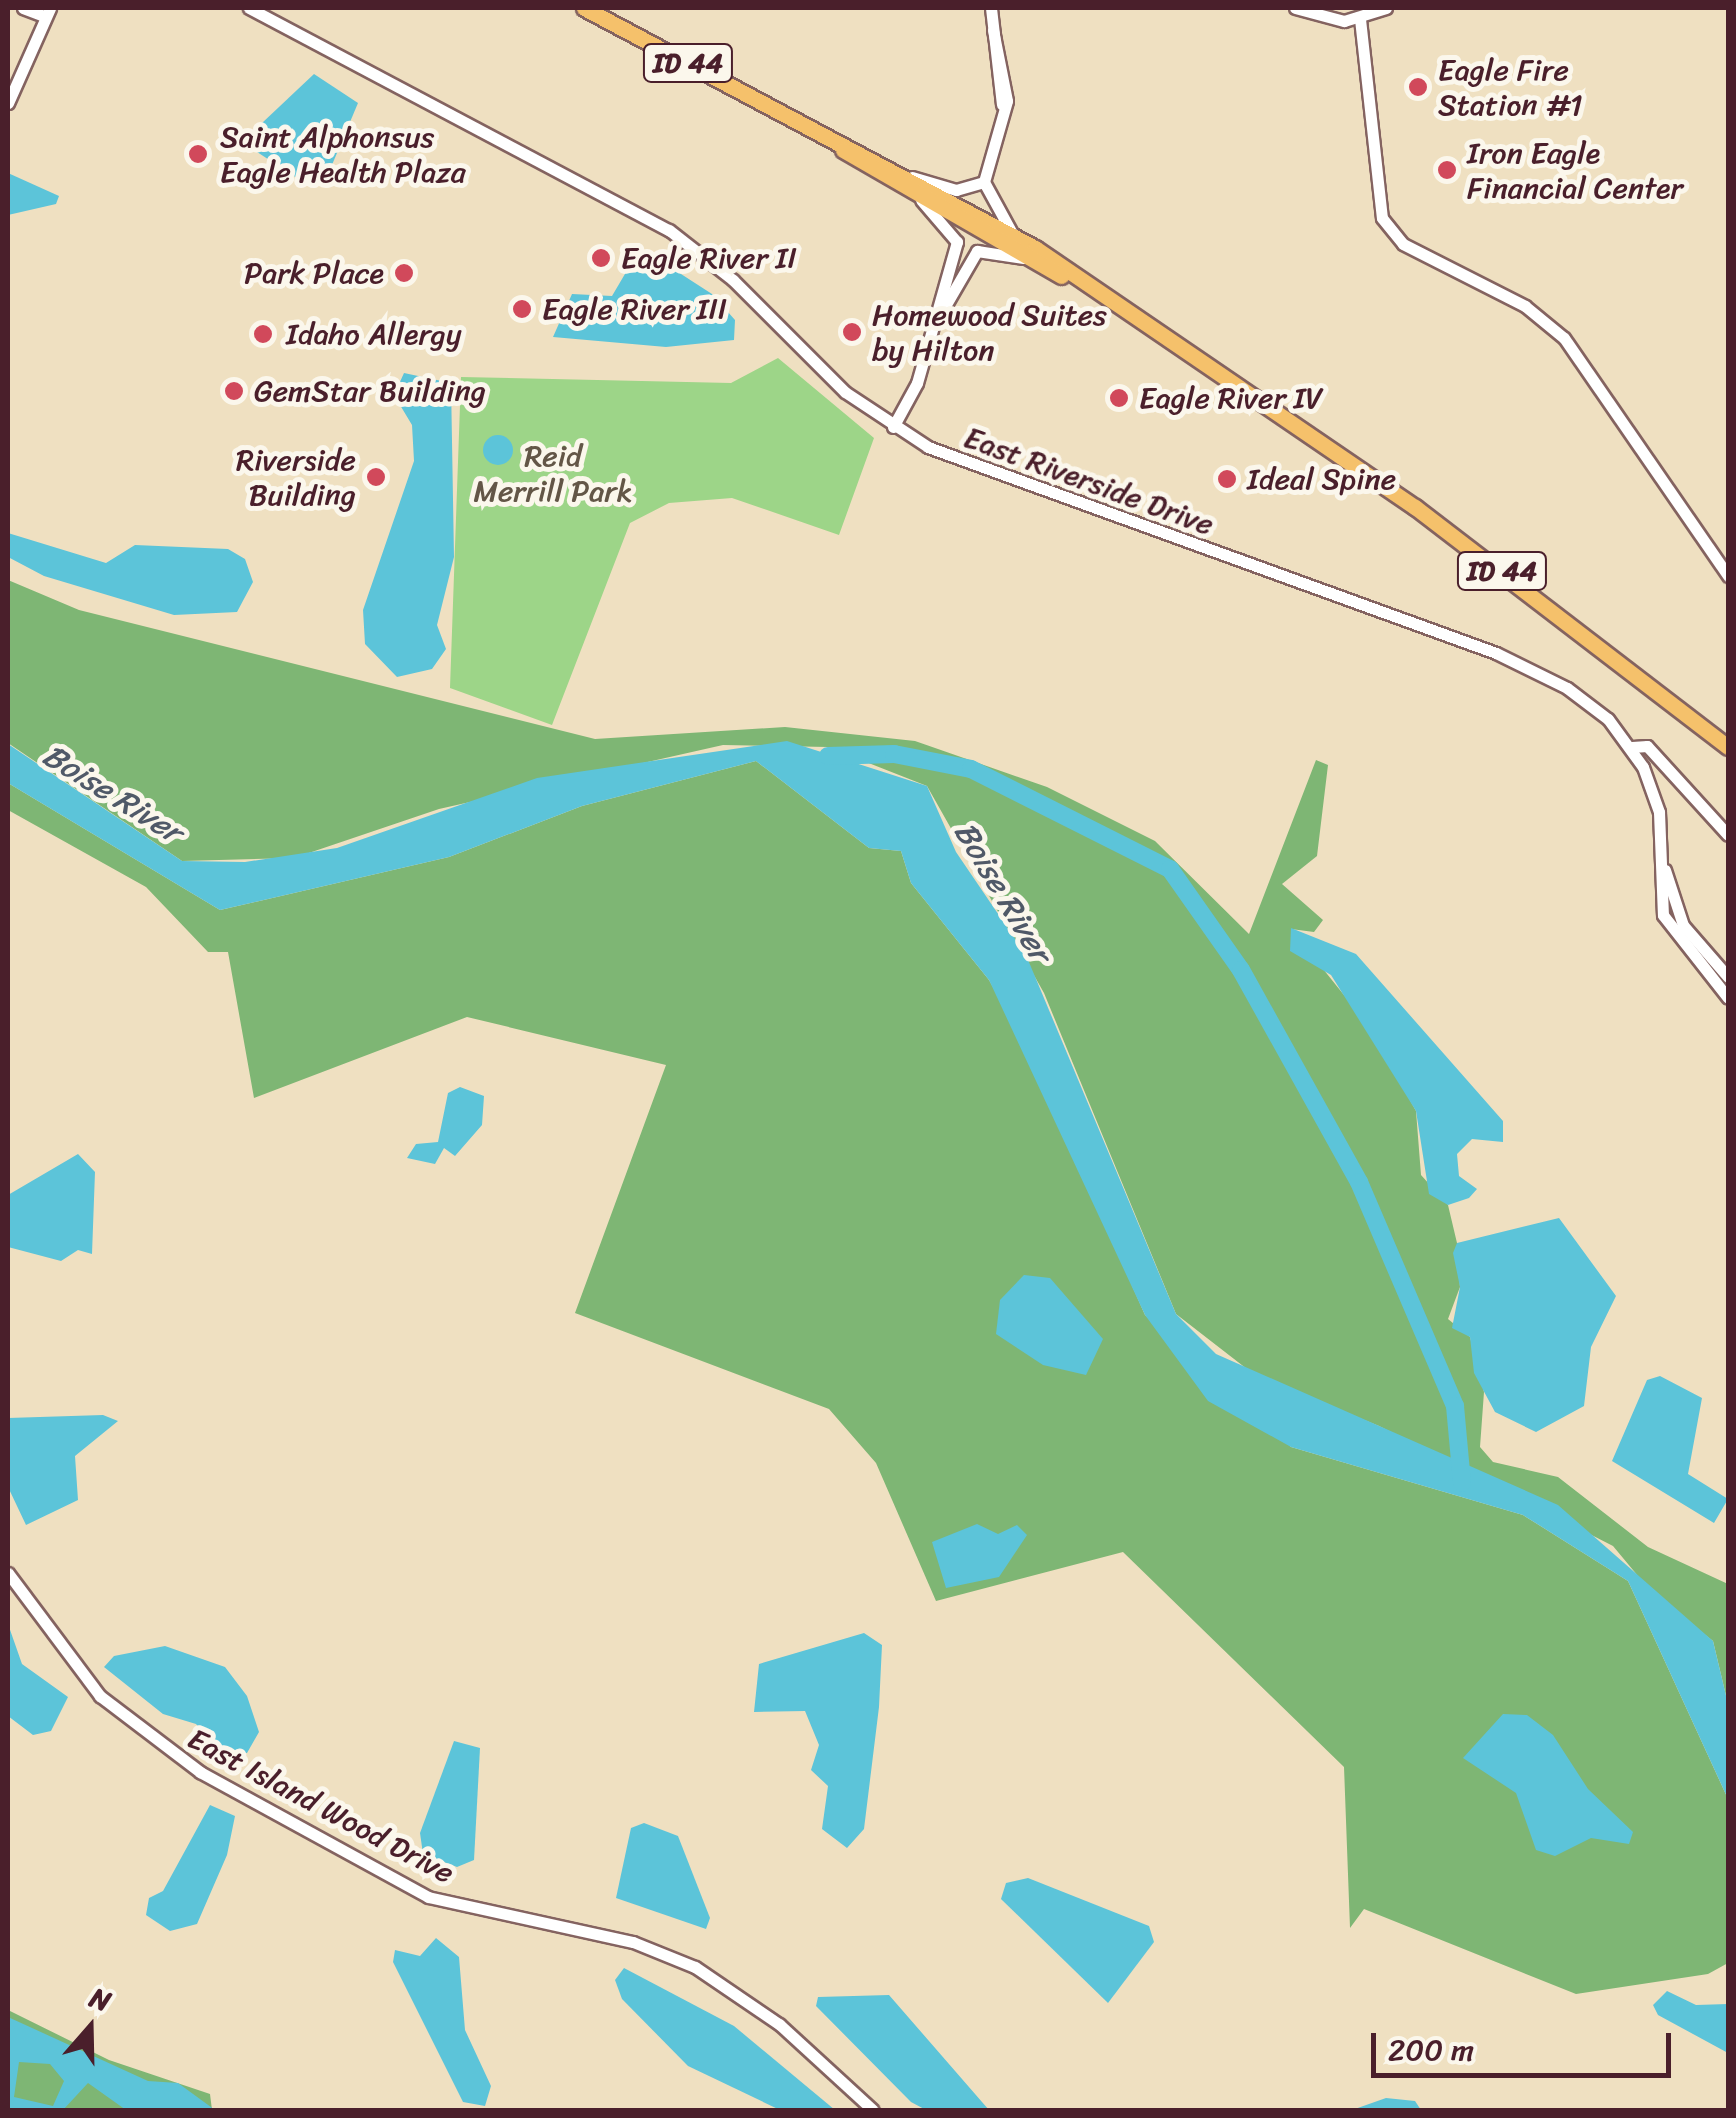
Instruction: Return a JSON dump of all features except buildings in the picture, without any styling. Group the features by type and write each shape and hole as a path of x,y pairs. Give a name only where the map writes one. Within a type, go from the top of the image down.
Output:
{"highway":[{"name":"ID 44","path":"584,8 1013,235 1415,506 1728,747"},
{"name":"ID 44","path":"910,183 1029,260 1111,302"}],"street":[{"path":"8,103 47,12 23,8"},
{"name":"East Riverside Drive","path":"249,8 669,230 893,427 976,470 1514,660 1590,704 1632,747 1656,798 1665,870 1664,915 1728,998"},
{"path":"991,8 993,30 1006,69 984,182 1013,235"},
{"path":"1295,8 1360,19 1386,8"},
{"path":"1360,19 1382,218 1403,244 1524,306 1564,338 1728,576"},
{"path":"910,183 956,190 984,182"},
{"path":"910,183 956,234 937,320"},
{"path":"893,427 937,320 976,251 1029,260"},
{"path":"1632,747 1648,746 1728,834"},
{"name":"East Riverside Drive","path":"1665,870 1683,925 1728,977"},
{"name":"East Island Wood Drive","path":"8,1573 90,1687 200,1772 428,1897 633,1942 695,1967 780,2024 872,2110"}],"green space":[{"name":"Reid Merrill Park","path":"778,358 874,438 839,535 732,498 669,503 630,523 552,725 450,688 461,377 731,383"},
{"path":"8,580 79,610 595,739 785,727 915,741 1047,787 1155,841 1249,934 1316,760 1328,765 1317,856 1282,884 1323,920 1314,932 1291,929 1368,1025 1416,1111 1421,1175 1448,1205 1457,1243 1460,1287 1448,1319 1470,1337 1484,1392 1480,1447 1493,1462 1558,1477 1648,1547 1728,1584 1728,1704 1713,1641 1653,1594 1613,1546 1379,1426 1256,1376 1176,1314 1044,993 927,786 828,747 723,745 439,809 294,858 182,861 8,743"},
{"path":"756,761 869,848 901,851 911,883 989,980 1029,1052 1145,1315 1291,1447 1523,1515 1628,1581 1728,1799 1728,1963 1708,1974 1576,1994 1364,1909 1350,1928 1344,1767 1123,1552 936,1601 876,1463 829,1409 575,1313 666,1065 467,1017 254,1098 228,952 208,952 146,887 8,810 8,783 220,910 449,857 582,806"},
{"path":"8,2010 109,2060 210,2094 212,2110 8,2110"}],"water":[{"path":"314,74 358,103 329,172 303,182 254,150 262,123"},
{"path":"8,173 59,196 56,204 8,215"},
{"path":"650,254 712,294 735,320 734,340 666,347 553,337 572,294 612,296 632,262"},
{"path":"404,373 451,383 454,557 437,625 446,649 432,669 397,677 365,644 363,610 414,461 412,425 394,395"},
{"path":"498,435 509,439 513,450 509,461 498,465 487,461 483,450 487,439"},
{"path":"8,533 106,563 135,545 228,549 245,559 253,582 237,612 174,615 44,576 8,557"},
{"path":"787,741 927,786 956,852 1026,955 1176,1314 1216,1354 1558,1505 1713,1641 1728,1704 1728,1799 1628,1581 1523,1515 1291,1447 1208,1401 1145,1315 989,980 911,883 901,851 869,848 756,761 582,806 449,857 220,910 8,783 8,744 182,861 245,862 337,848 537,778"},
{"path":"1291,928 1356,954 1503,1121 1503,1142 1472,1139 1457,1154 1459,1176 1477,1189 1469,1198 1448,1205 1429,1194 1416,1111 1331,975 1290,951"},
{"path":"460,1087 484,1096 482,1125 455,1156 444,1148 435,1164 407,1158 416,1144 438,1142 448,1093"},
{"path":"78,1154 95,1172 92,1254 78,1250 61,1261 8,1247 8,1195"},
{"path":"1559,1218 1616,1296 1591,1347 1584,1406 1536,1432 1495,1412 1474,1373 1470,1337 1452,1328 1460,1287 1453,1253 1457,1243"},
{"path":"1024,1275 1050,1278 1103,1339 1086,1375 1043,1365 996,1334 1000,1300"},
{"path":"1660,1376 1702,1398 1688,1474 1728,1499 1714,1523 1612,1461 1647,1380"},
{"path":"103,1415 118,1421 75,1456 78,1500 26,1525 8,1487 8,1418"},
{"path":"977,1524 998,1534 1017,1525 1027,1535 999,1577 946,1588 932,1542"},
{"path":"8,1624 22,1664 68,1697 51,1731 33,1735 8,1716"},
{"path":"864,1633 882,1645 879,1707 864,1829 847,1848 822,1829 828,1786 811,1770 819,1745 805,1711 754,1712 759,1664"},
{"path":"165,1646 225,1667 247,1696 259,1732 247,1753 219,1754 196,1724 163,1714 104,1667 114,1656"},
{"path":"1503,1714 1527,1715 1553,1735 1588,1789 1633,1832 1629,1844 1591,1838 1555,1856 1536,1850 1516,1793 1463,1758"},
{"path":"454,1741 480,1748 474,1860 457,1867 423,1854 420,1833"},
{"path":"210,1805 235,1816 227,1855 197,1924 170,1931 146,1915 149,1898 163,1891"},
{"path":"644,1823 678,1836 710,1918 706,1929 616,1898 631,1828"},
{"path":"1028,1878 1149,1926 1154,1942 1108,2003 1001,1899 1006,1883"},
{"path":"436,1938 459,1957 465,2030 491,2086 485,2106 463,2102 393,1962 395,1950 420,1956"},
{"path":"624,1968 734,2026 835,2110 780,2110 688,2066 622,1999 615,1980"},
{"path":"1667,1991 1696,2005 1728,2004 1728,2053 1658,2015 1653,2005"},
{"path":"889,1995 989,2110 926,2110 911,2102 816,2006 818,1997"},
{"path":"8,2017 148,2081 178,2083 215,2110 126,2110 88,2083 63,2110 8,2110","holes":["19,2062 50,2064 64,2081 53,2106 14,2097"]},
{"path":"1386,2098 1415,2101 1421,2110 1352,2110"}],"waterway":[{"path":"828,756 894,754 971,769 1170,869 1241,970 1359,1182 1455,1406 1462,1483"}],"place":[{"name":"Eagle Fire Station #1","path":"1418,87"},
{"name":"Saint Alphonsus Eagle Health Plaza","path":"198,154"},
{"name":"Iron Eagle Financial Center","path":"1447,170"},
{"name":"Eagle River II","path":"601,258"},
{"name":"Park Place","path":"404,273"},
{"name":"Eagle River III","path":"522,309"},
{"name":"Homewood Suites by Hilton","path":"852,332"},
{"name":"Idaho Allergy","path":"263,334"},
{"name":"GemStar Building","path":"234,391"},
{"name":"Eagle River IV","path":"1119,398"},
{"name":"Riverside Building","path":"376,477"},
{"name":"Ideal Spine","path":"1227,479"}],"water label":[{"name":"Boise River","path":"112,794"},
{"name":"Boise River","path":"1002,892"}]}
